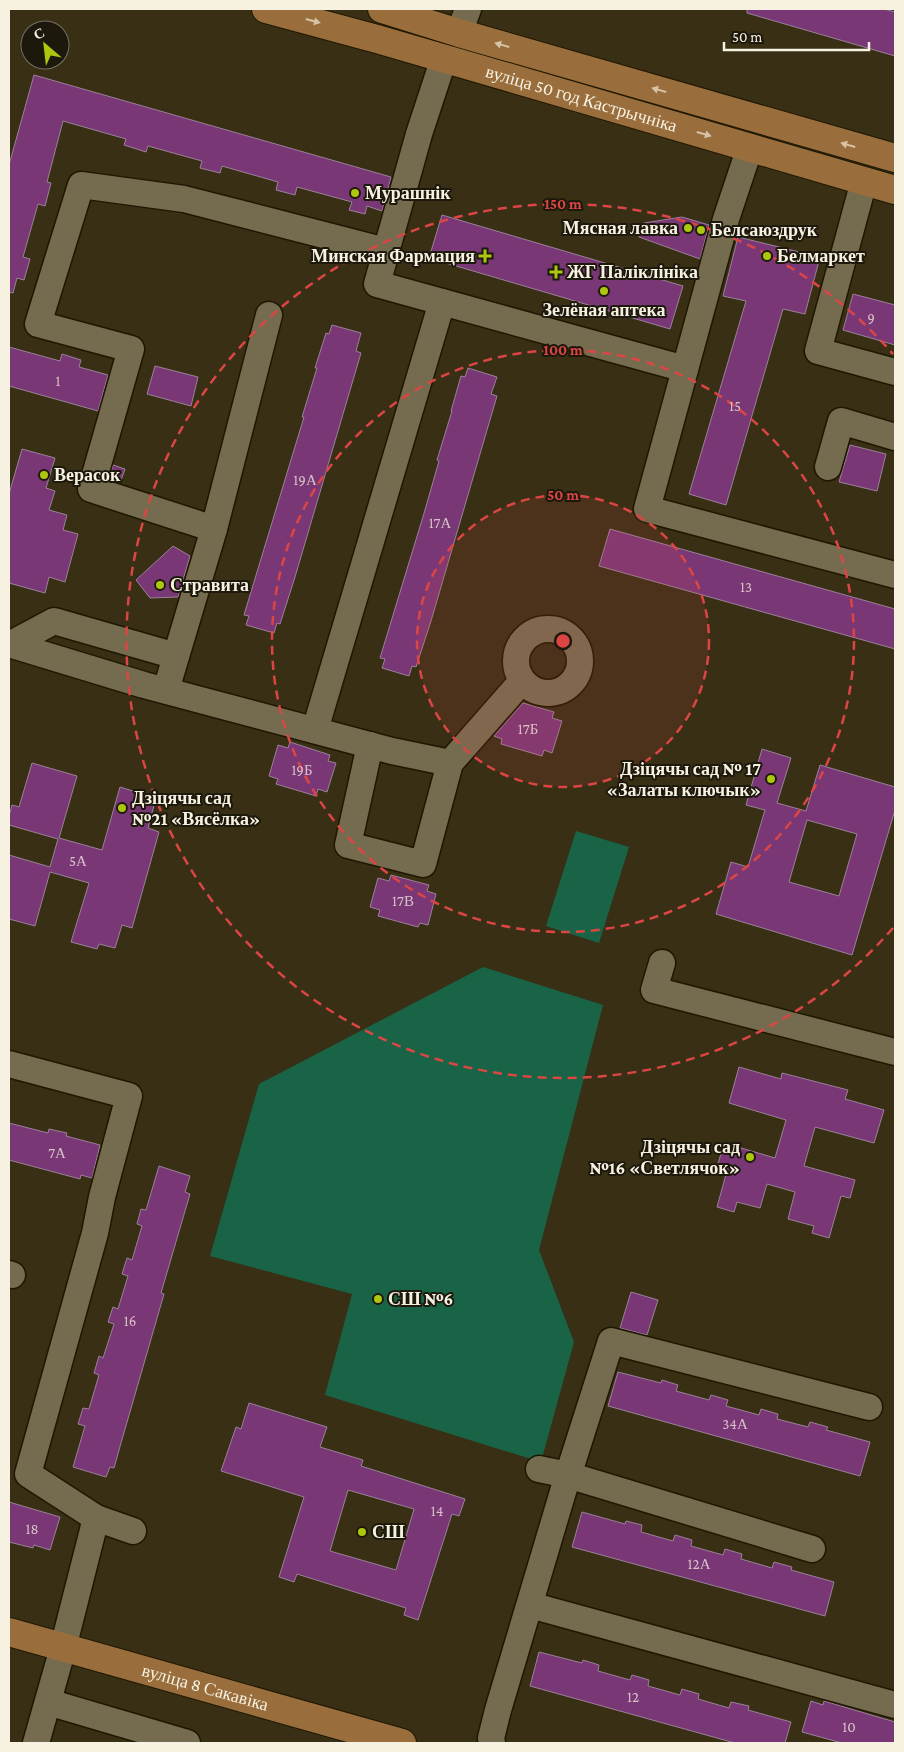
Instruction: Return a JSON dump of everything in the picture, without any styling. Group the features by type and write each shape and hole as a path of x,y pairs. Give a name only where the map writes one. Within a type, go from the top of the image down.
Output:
{"main road":[{"name":"вуліца 50 год Кастрычніка","path":"266,9 444,58 895,190"},
{"name":"вуліца 50 год Кастрычніка","path":"382,9 464,21 895,158"},
{"name":"вуліца 8 Сакавіка","path":"9,1632 402,1743"}],"street":[{"path":"444,58 419,134 377,284 685,369"},
{"path":"750,147 726,219 647,510 895,575"},
{"path":"864,181 818,351 895,372"},
{"path":"214,529 91,489 131,348 38,324 82,185 184,198 386,251"},
{"path":"315,730 442,302"},
{"path":"166,690 214,529 268,315"},
{"path":"828,468 841,421 895,437"},
{"path":"10,644 54,621 176,656"},
{"path":"10,644 166,690 370,745 450,763"},
{"path":"370,745 348,845 423,864 450,763 522,680"},
{"path":"662,962 654,990 895,1052"},
{"path":"9,1064 129,1096 102,1197 95,1232 18,1472 96,1518 133,1531"},
{"path":"492,1743 491,1738 568,1474 611,1341 870,1407"},
{"path":"539,1469 568,1474 812,1549"},
{"path":"36,1743 63,1648 96,1518"},
{"path":"530,1605 895,1705"},
{"path":"48,1702 187,1743"}],"green space":[{"path":"576,831 629,847 599,943 546,926"},
{"path":"483,967 603,1005 539,1250 574,1342 541,1462 325,1395 352,1294 210,1256 259,1084"}],"building":[{"path":"747,9 884,9 895,12 895,56 747,13"},
{"name":"Мурашнік","path":"34,75 391,177 382,211 367,206 365,214 349,210 352,202 297,187 295,195 276,190 278,182 222,166 220,173 200,168 202,161 148,146 146,152 124,145 126,139 63,121 47,182 51,183 45,206 38,204 23,257 30,259 24,280 17,278 13,293 9,292 9,165"},
{"name":"ЖГ Паліклініка","path":"442,215 683,286 670,329 429,258"},
{"path":"682,217 709,225 700,259 639,237 644,223"},
{"path":"738,237 820,257 805,314 783,309 726,505 689,494 746,301 723,296"},
{"path":"853,294 895,305 895,345 843,330"},
{"path":"332,325 361,333 356,351 361,353 295,577 280,624 277,623 274,633 246,625 249,616 244,615 304,417 302,417 317,368 315,368 326,333 329,334"},
{"path":"9,347 60,361 62,354 81,360 79,367 108,375 98,411 9,386"},
{"path":"155,366 198,377 191,406 147,394"},
{"path":"468,368 497,377 491,394 497,396 431,621 416,667 412,666 409,676 382,668 385,659 380,658 425,510 461,376 465,377"},
{"path":"850,445 886,454 877,491 839,482"},
{"path":"22,449 55,458 46,488 55,491 49,510 67,515 63,530 78,534 65,582 49,577 45,593 9,583 9,494"},
{"path":"113,465 125,469 120,483 109,479"},
{"path":"610,529 895,609 895,649 599,566"},
{"path":"173,546 190,556 178,597 150,598 136,580"},
{"path":"523,703 554,712 552,718 562,721 552,753 544,750 542,756 501,744 502,739 494,736"},
{"path":"290,742 330,755 328,761 336,763 327,792 318,789 316,796 276,784 278,779 269,776 278,745 288,748"},
{"path":"762,749 791,758 777,803 806,811 820,765 895,787 895,810 852,955 716,914 731,862 748,867 765,810 746,805","holes":["807,820 857,834 839,896 789,882"]},
{"path":"32,763 77,776 59,838 102,850 120,787 156,798 148,828 159,832 132,928 122,925 115,948 99,944 97,949 71,942 89,883 50,872 35,926 9,919 9,855 50,867 58,839 9,825 12,805 19,807"},
{"path":"391,875 429,885 427,891 436,894 428,925 420,923 418,927 378,916 380,910 370,907 378,878 389,881"},
{"path":"739,1067 781,1079 782,1073 848,1090 845,1099 884,1110 874,1143 815,1127 804,1166 855,1180 850,1198 841,1196 829,1238 812,1233 814,1226 788,1219 795,1192 767,1184 760,1208 737,1202 734,1212 717,1207 728,1167 718,1164 724,1143 775,1158 786,1120 729,1103"},
{"path":"9,1123 48,1133 49,1129 67,1133 66,1136 100,1145 92,1178 81,1175 80,1179 9,1160"},
{"path":"159,1166 190,1176 185,1192 190,1194 161,1293 164,1294 114,1468 110,1467 106,1477 73,1467 85,1426 78,1424 83,1408 89,1409 99,1375 94,1373 99,1356 103,1358 114,1324 108,1322 113,1307 118,1309 128,1276 122,1274 127,1258 132,1260 142,1226 137,1224 141,1209 146,1210"},
{"path":"631,1292 658,1300 647,1335 620,1328"},
{"path":"618,1372 661,1383 662,1380 678,1385 676,1391 709,1400 711,1395 728,1400 726,1406 759,1415 761,1409 778,1414 777,1419 808,1427 810,1422 828,1427 826,1430 870,1442 860,1476 608,1406"},
{"path":"249,1403 327,1427 320,1447 363,1460 361,1466 465,1499 459,1516 452,1514 418,1620 404,1615 406,1608 297,1574 294,1582 279,1577 304,1497 221,1471 236,1427 241,1429","holes":["348,1490 414,1509 396,1570 330,1551"]},
{"path":"9,1502 60,1517 50,1550 34,1545 33,1548 9,1542"},
{"path":"582,1512 625,1524 626,1521 642,1525 641,1532 673,1541 675,1535 692,1540 691,1546 723,1555 725,1549 742,1554 741,1559 772,1568 774,1562 792,1567 791,1570 834,1582 825,1616 572,1547"},
{"path":"539,1652 582,1663 583,1660 599,1665 598,1671 630,1680 632,1675 649,1680 648,1686 680,1695 682,1689 699,1694 698,1699 729,1708 731,1702 749,1706 748,1710 791,1722 785,1743 735,1743 530,1686"},
{"path":"811,1701 823,1705 824,1701 895,1722 895,1743 842,1743 802,1732"}],"place":[{"name":"Мурашнік","path":"355,193"},
{"name":"Мясная лавка","path":"688,228"},
{"name":"Белсаюздрук","path":"701,230"},
{"name":"Минская Фармация","path":"485,256"},
{"name":"Белмаркет","path":"767,256"},
{"name":"ЖГ Паліклініка","path":"556,272"},
{"name":"Зелёная аптека","path":"604,291"},
{"name":"Верасок","path":"44,475"},
{"name":"Стравита","path":"160,585"},
{"name":"Дзіцячы сад № 17 «Залаты ключык»","path":"771,779"},
{"name":"Дзіцячы сад №21 «Вясёлка»","path":"122,808"},
{"name":"Дзіцячы сад №16 «Светлячок»","path":"750,1157"},
{"name":"СШ №6","path":"378,1299"},
{"name":"СШ","path":"362,1532"}]}
